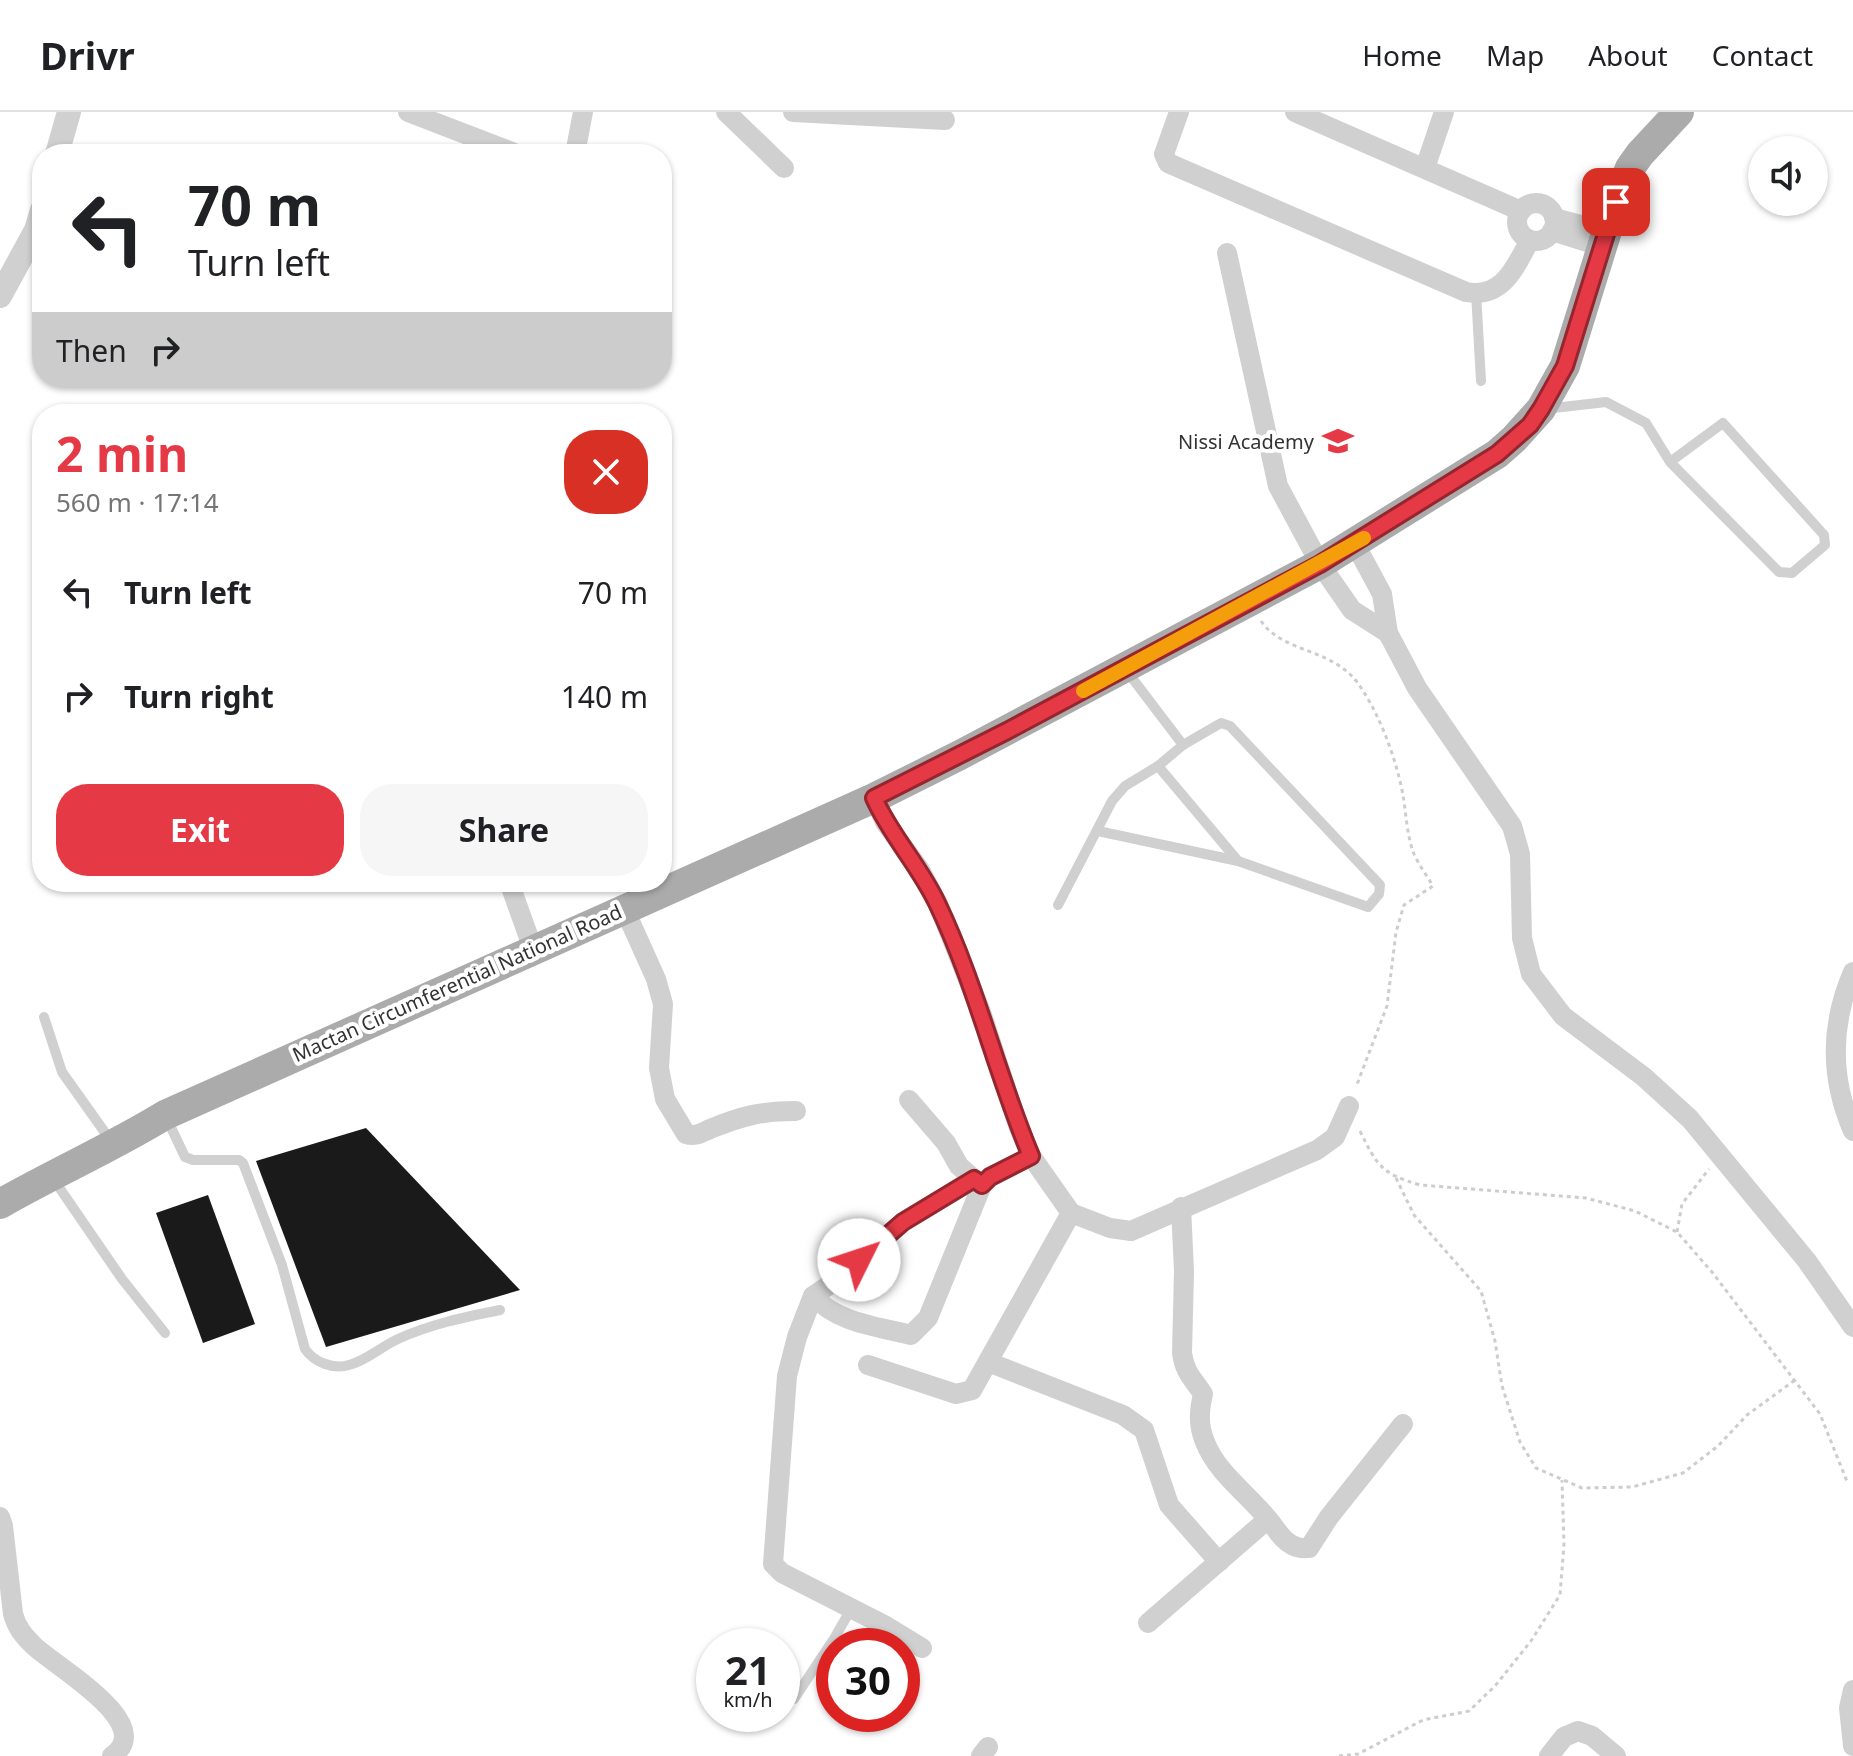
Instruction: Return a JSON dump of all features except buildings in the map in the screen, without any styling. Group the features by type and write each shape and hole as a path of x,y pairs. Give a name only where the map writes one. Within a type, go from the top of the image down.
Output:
{"main road":[{"name":"Mactan Circumferential National Road","path":"672,889 874,798 1125,669 1355,544 1497,454 1530,425 1556,385 1573,345 1630,168 1679,112"},
{"name":"Mactan Circumferential National Road","path":"0,1204 51,1175 115,1145 165,1115 664,892"}],"street":[{"path":"60,144 69,112"},
{"path":"408,112 491,144"},
{"path":"577,144 583,112"},
{"path":"726,112 784,168"},
{"path":"793,112 945,120"},
{"path":"1179,112 1164,154 1168,163 1461,290 1476,293 1493,290 1503,284 1530,240"},
{"path":"1295,112 1521,211"},
{"path":"1425,168 1444,112"},
{"path":"1531,204 1540,204 1548,208 1553,225 1541,240 1530,240 1518,229 1517,220 1521,211 1531,204"},
{"path":"1553,225 1605,240"},
{"path":"0,296 8,266 32,235"},
{"path":"1227,253 1278,486 1320,564 1352,610 1388,633"},
{"path":"1355,544 1382,594 1388,633 1417,688 1512,826 1520,854 1522,938 1531,974 1563,1016 1644,1077 1690,1119 1807,1261 1853,1327"},
{"path":"874,798 885,822 920,870 938,904 981,1012 1031,1156 1071,1213 1110,1228 1131,1231 1317,1150 1335,1137 1349,1106"},
{"path":"513,892 533,949"},
{"path":"624,908 656,979 663,1004 659,1068 665,1099 686,1134 702,1133 746,1114 796,1111"},
{"path":"1853,972 1839,1015 1835,1051 1841,1100 1853,1131"},
{"path":"909,1100 946,1143 959,1166 978,1182"},
{"path":"922,1648 782,1573 773,1564 787,1376 797,1337 813,1296 838,1279 903,1222 1031,1156"},
{"path":"813,1296 839,1316 911,1335 928,1318 978,1182"},
{"path":"1181,1207 1184,1271 1182,1353 1194,1385 1203,1394 1198,1416 1203,1439 1238,1489 1268,1519 1278,1534 1290,1545 1309,1548 1329,1517 1403,1424"},
{"path":"868,1365 956,1394 972,1390 1071,1213"},
{"path":"988,1362 1123,1415 1144,1430 1169,1505 1219,1562"},
{"path":"0,1517 17,1628 35,1647 110,1708 122,1724 125,1734 121,1750 112,1756"},
{"path":"1148,1623 1268,1519"},
{"path":"1853,1690 1849,1708 1853,1746"},
{"path":"1549,1756 1564,1737 1578,1731 1592,1736 1616,1756"}],"lane":[{"path":"1476,293 1481,381"},
{"path":"1541,409 1606,402 1646,423 1670,462 1779,572 1792,573 1825,545 1824,535 1723,423 1670,462"},
{"path":"1125,669 1183,745"},
{"path":"1058,905 1112,801 1125,786 1158,766 1183,745 1221,723 1230,726 1380,885 1379,894 1368,907 1238,861 1098,831"},
{"path":"1158,766 1238,861"},
{"path":"44,1017 62,1072 115,1145"},
{"path":"165,1115 185,1157 193,1160 239,1160 243,1163 282,1265 305,1349 314,1359 333,1365 350,1365 397,1339 436,1324 500,1310"},
{"path":"51,1175 122,1279 165,1333"},
{"path":"800,1690 851,1609"}],"path":[{"path":"1248,602 1269,633 1327,657 1356,681 1385,734 1401,783 1413,853 1433,886 1404,905 1396,932 1387,1006 1349,1106 1375,1161 1396,1178 1420,1185 1586,1198 1635,1211 1677,1232 1712,1272 1820,1414 1848,1484"},
{"path":"1677,1232 1682,1204 1721,1153"},
{"path":"1396,1178 1414,1215 1481,1291 1495,1341 1502,1386 1520,1442 1536,1468 1582,1488 1632,1487 1683,1473 1718,1446 1747,1415 1795,1380"},
{"path":"1339,1756 1358,1754 1423,1720 1469,1711 1495,1686 1531,1641 1560,1595 1564,1544 1562,1480"}],"slow traffic":[{"path":"1083,691 1364,538"}],"place":[{"name":"Nissi Academy","path":"1338,441"}],"route":[{"path":"859,1260 903,1222 974,1179 982,1185 990,1177 1031,1156 981,1012 938,904 920,870 885,822 874,798 1007,731 1320,564 1497,454 1530,425 1565,366 1616,202"}]}
